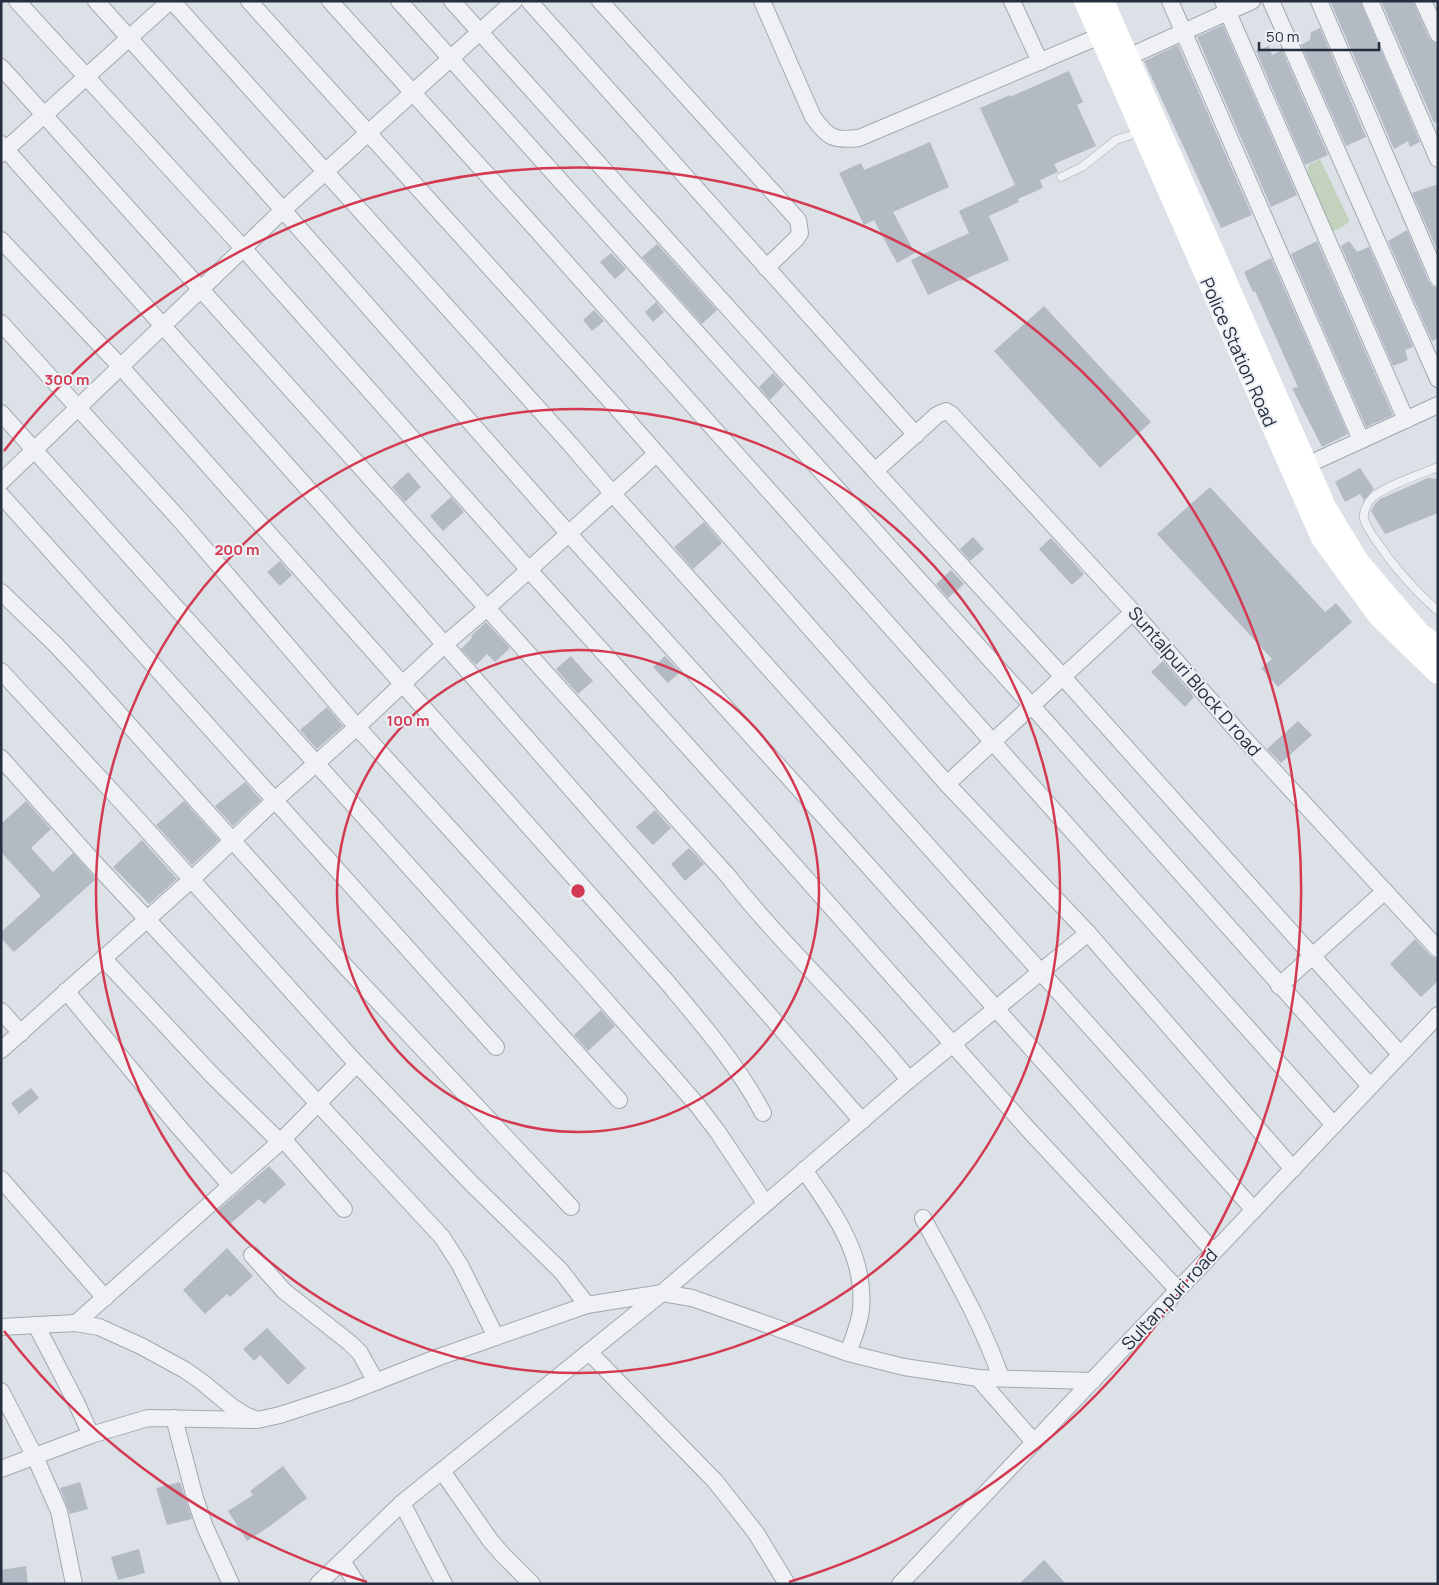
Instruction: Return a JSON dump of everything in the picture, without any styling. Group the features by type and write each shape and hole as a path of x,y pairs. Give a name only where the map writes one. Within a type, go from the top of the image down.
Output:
{"street":[{"path":"17,1 243,248 1028,1129 1178,1290"},
{"path":"96,1 568,533 805,794 1213,1251"},
{"path":"862,1121 324,508 3,149 44,115 171,1 571,445 1254,1210"},
{"path":"249,1 656,454 947,784 1088,933 1293,1169"},
{"path":"330,1 526,218 1334,1125"},
{"path":"399,1 1032,706 1370,1086"},
{"path":"452,1 875,472 1063,677 1400,1054"},
{"path":"1,482 283,210 514,1"},
{"path":"529,1 916,435 875,472"},
{"path":"600,1 798,220 800,233 796,239 766,268"},
{"path":"762,1 813,118 822,130 835,139 859,138 1100,36"},
{"path":"1012,1 1040,62"},
{"name":"Police Station Road","path":"1085,1 1141,132 1322,538 1379,616 1438,673"},
{"name":"Police Station Road","path":"1103,1 1325,506 1359,563 1419,633 1438,648"},
{"path":"1170,1 1361,440"},
{"path":"1128,56 1184,31 1226,6 1252,1"},
{"path":"1272,1 1438,379"},
{"path":"1319,1 1438,278"},
{"path":"1370,1 1438,159"},
{"path":"1423,1 1438,34"},
{"path":"1226,6 1406,420"},
{"path":"1,67 488,608 721,869 791,951 886,1052 909,1080"},
{"path":"1,240 121,367 673,989 721,1046 742,1076 763,1113"},
{"path":"1,323 181,521 357,727 584,976 698,1106 765,1204"},
{"path":"1307,466 1438,405"},
{"name":"Suntalpuri Block D road","path":"916,435 937,415 946,411 951,414 1133,612 1239,733 1438,949"},
{"path":"1,413 619,1100"},
{"path":"1,1050 191,880 274,800 357,727 656,454"},
{"path":"1,495 496,1047"},
{"path":"1,592 86,677 345,966 571,1207"},
{"path":"947,784 1133,612"},
{"path":"1,671 357,1064 472,1184 561,1271 588,1305"},
{"path":"1,758 91,859 442,1237 460,1265 496,1337"},
{"path":"1280,986 1385,891"},
{"path":"318,1584 402,1502 662,1293 909,1080 1088,933"},
{"path":"104,958 213,1076 282,1140 344,1209"},
{"path":"66,991 177,1125 231,1186"},
{"path":"1,1011 21,1033"},
{"name":"Sultan puri road","path":"900,1584 1438,1015"},
{"path":"76,1323 282,1140 357,1064"},
{"path":"804,1170 838,1221 858,1263 862,1288 861,1311 848,1353"},
{"path":"1,1179 105,1298"},
{"path":"923,1218 993,1353 1001,1378"},
{"path":"252,1255 284,1291 350,1342 360,1353 376,1382"},
{"path":"1,1469 91,1435 148,1418 257,1420 280,1415 588,1305 662,1293 711,1304 848,1353 904,1367 978,1378 1093,1381"},
{"path":"1,1327 76,1323 99,1327 141,1346 185,1370 231,1406 257,1420"},
{"path":"36,1325 91,1435"},
{"path":"589,1352 715,1480 756,1533 787,1584"},
{"path":"978,1378 1034,1442"},
{"path":"1,1391 35,1457 59,1511 74,1584"},
{"path":"174,1418 197,1505 231,1584"},
{"path":"442,1471 490,1540 532,1584"},
{"path":"402,1502 444,1584"},
{"path":"342,1561 357,1584"}],"lane":[{"path":"1062,177 1082,166 1116,140 1141,132"},
{"path":"1438,467 1381,491 1373,497 1366,507 1364,519 1387,558 1404,578 1438,611"}],"green space":[{"path":"1320,159 1350,222 1325,236 1300,176 1308,173 1308,165"}],"building":[{"path":"1330,1 1360,1 1420,142 1410,147 1408,141 1394,149"},
{"path":"1381,1 1413,1 1429,38 1438,44 1438,122 1434,123"},
{"path":"1223,25 1297,195 1271,207 1197,37"},
{"path":"1320,28 1366,137 1346,146 1301,45 1310,40 1311,32"},
{"path":"1178,45 1252,215 1221,228 1144,61"},
{"path":"1269,46 1272,55 1282,50 1328,155 1305,165 1256,51"},
{"path":"1069,71 1083,102 1077,105 1096,146 1054,164 1058,172 1040,180 1043,188 1018,199 1019,202 989,216 1009,260 928,295 911,260 969,233 959,211 1015,185 980,108"},
{"path":"930,142 949,187 893,212 915,253 897,263 874,220 864,225 839,173 861,163 864,170"},
{"path":"1438,184 1438,252 1412,193"},
{"path":"1407,230 1429,282 1432,286 1438,288 1438,339 1432,341 1388,241"},
{"path":"1317,241 1393,415 1366,427 1291,254"},
{"path":"1349,241 1357,252 1369,247 1413,347 1405,350 1408,360 1393,366 1341,246"},
{"path":"657,244 717,310 702,324 642,257"},
{"path":"611,253 626,269 615,279 600,262"},
{"path":"1271,258 1348,434 1322,447 1292,388 1298,387 1255,291 1253,292 1244,272"},
{"path":"656,302 664,312 653,322 645,312"},
{"path":"1044,306 1151,422 1100,468 994,351"},
{"path":"594,310 604,321 592,331 583,320"},
{"path":"773,373 784,385 770,400 759,387"},
{"path":"1360,468 1374,489 1364,500 1360,494 1345,502 1335,482"},
{"path":"408,472 421,487 405,502 392,487"},
{"path":"1428,478 1438,479 1438,513 1385,534 1371,511 1375,504 1380,499"},
{"path":"1210,487 1325,612 1336,603 1352,622 1278,687 1261,668 1272,659 1157,534"},
{"path":"451,497 464,512 443,531 430,516"},
{"path":"704,522 722,543 693,569 674,547"},
{"path":"973,537 984,549 970,561 960,549"},
{"path":"1051,538 1084,574 1072,585 1039,549"},
{"path":"280,561 292,575 280,586 267,572"},
{"path":"951,570 964,584 948,598 936,584"},
{"path":"486,622 510,648 495,662 487,654 476,665 461,649"},
{"path":"571,656 593,681 578,694 556,669"},
{"path":"665,656 680,672 668,683 653,667"},
{"path":"1163,661 1194,697 1185,707 1151,672"},
{"path":"327,707 343,726 317,749 300,730"},
{"path":"1298,721 1312,735 1281,763 1267,749"},
{"path":"245,782 261,800 233,826 215,806"},
{"path":"26,801 51,829 31,848 53,872 73,853 96,879 14,952 1,938 1,932 41,896 1,852 1,824"},
{"path":"184,801 219,840 192,865 156,825"},
{"path":"655,810 671,828 653,845 636,827"},
{"path":"142,840 177,879 149,904 113,867"},
{"path":"689,848 704,864 685,881 671,864"},
{"path":"1415,939 1431,956 1438,959 1438,981 1421,997 1390,964"},
{"path":"601,1010 615,1026 588,1051 574,1035"},
{"path":"31,1088 39,1098 19,1114 11,1103"},
{"path":"269,1166 286,1184 264,1204 259,1199 229,1225 217,1211"},
{"path":"227,1248 253,1276 230,1297 227,1294 205,1314 183,1290"},
{"path":"267,1328 306,1368 288,1385 260,1355 254,1361 243,1349"},
{"path":"283,1466 307,1498 247,1541 228,1511 253,1495 250,1491"},
{"path":"80,1482 88,1509 70,1514 60,1488"},
{"path":"180,1482 192,1519 167,1525 156,1488"},
{"path":"139,1549 145,1573 118,1580 111,1557"},
{"path":"1044,1560 1066,1584 1019,1584"},
{"path":"26,1566 28,1584 1,1584 1,1570"}]}
